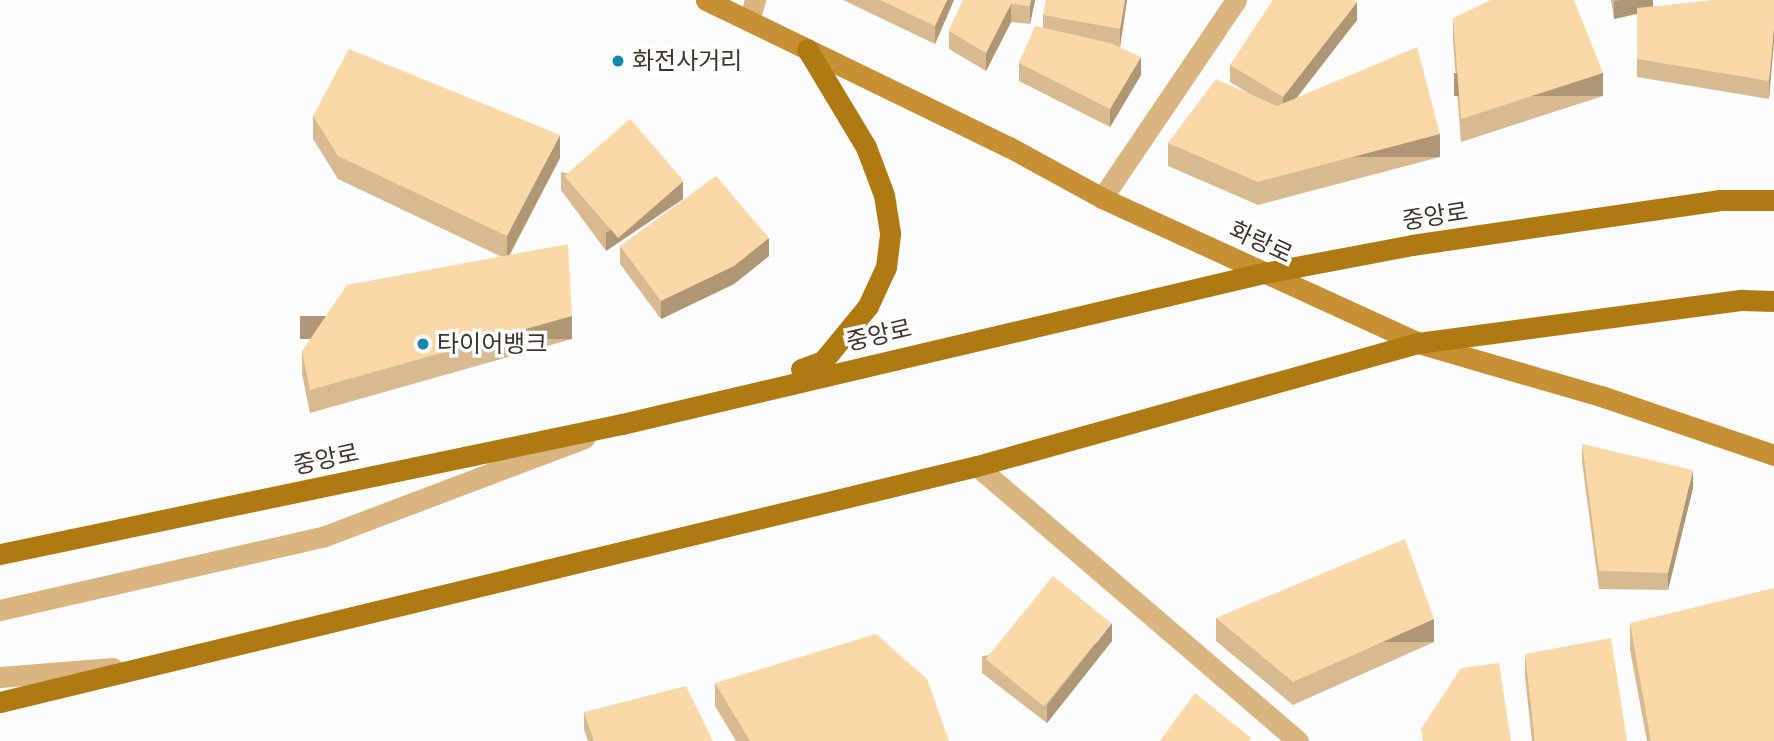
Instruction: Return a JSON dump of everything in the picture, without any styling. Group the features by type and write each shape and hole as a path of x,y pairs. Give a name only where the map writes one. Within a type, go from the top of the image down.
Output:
{"main road":[{"name":"화랑로","path":"706,0 752,10 807,49 1009,147 1102,198 1418,343 1601,396 1774,456"},
{"path":"727,397 823,361 868,306 886,267 890,233 884,195 843,103 807,49"},
{"name":"중앙로","path":"0,554 622,424 727,397 1264,273 1412,245 1719,200 1774,200"},
{"path":"0,702 976,466 1418,343 1742,300 1774,302"}],"street":[{"path":"1102,198 1236,0"},
{"path":"0,610 325,536 622,424"},
{"path":"976,466 1298,741"},
{"path":"0,677 159,665"}],"building":[{"path":"880,0 947,0 935,26"},
{"path":"963,0 1031,0 1030,6 1011,4 986,53 949,31"},
{"path":"1046,0 1125,0 1120,29 1043,15"},
{"path":"1273,0 1357,2 1283,97 1230,65"},
{"path":"1491,0 1574,0 1603,73 1461,119 1453,18"},
{"path":"1714,0 1774,0 1769,81 1637,59 1637,8"},
{"path":"1035,26 1110,43 1141,57 1110,109 1019,63"},
{"path":"1417,47 1440,134 1258,182 1168,143 1216,79 1277,106"},
{"path":"349,49 560,135 507,236 338,156 313,116"},
{"path":"630,119 684,181 618,238 564,176"},
{"path":"716,176 769,238 734,266 661,301 620,246"},
{"path":"568,244 572,316 310,390 302,351 347,285"},
{"path":"1582,444 1693,470 1668,573 1599,571"},
{"path":"1405,539 1434,619 1293,682 1216,618"},
{"path":"1053,576 1111,623 1044,706 986,659"},
{"path":"1774,588 1774,741 1651,741 1630,623"},
{"path":"876,634 927,679 949,741 750,741 715,683"},
{"path":"1611,638 1627,741 1535,741 1525,654"},
{"path":"1499,663 1511,741 1423,741 1421,729 1461,668"},
{"path":"686,686 713,741 594,741 584,712"},
{"path":"1195,693 1251,738 1249,741 1160,741"}],"place":[{"name":"화전사거리","path":"618,61"},
{"name":"타이어뱅크","path":"423,344"}]}
